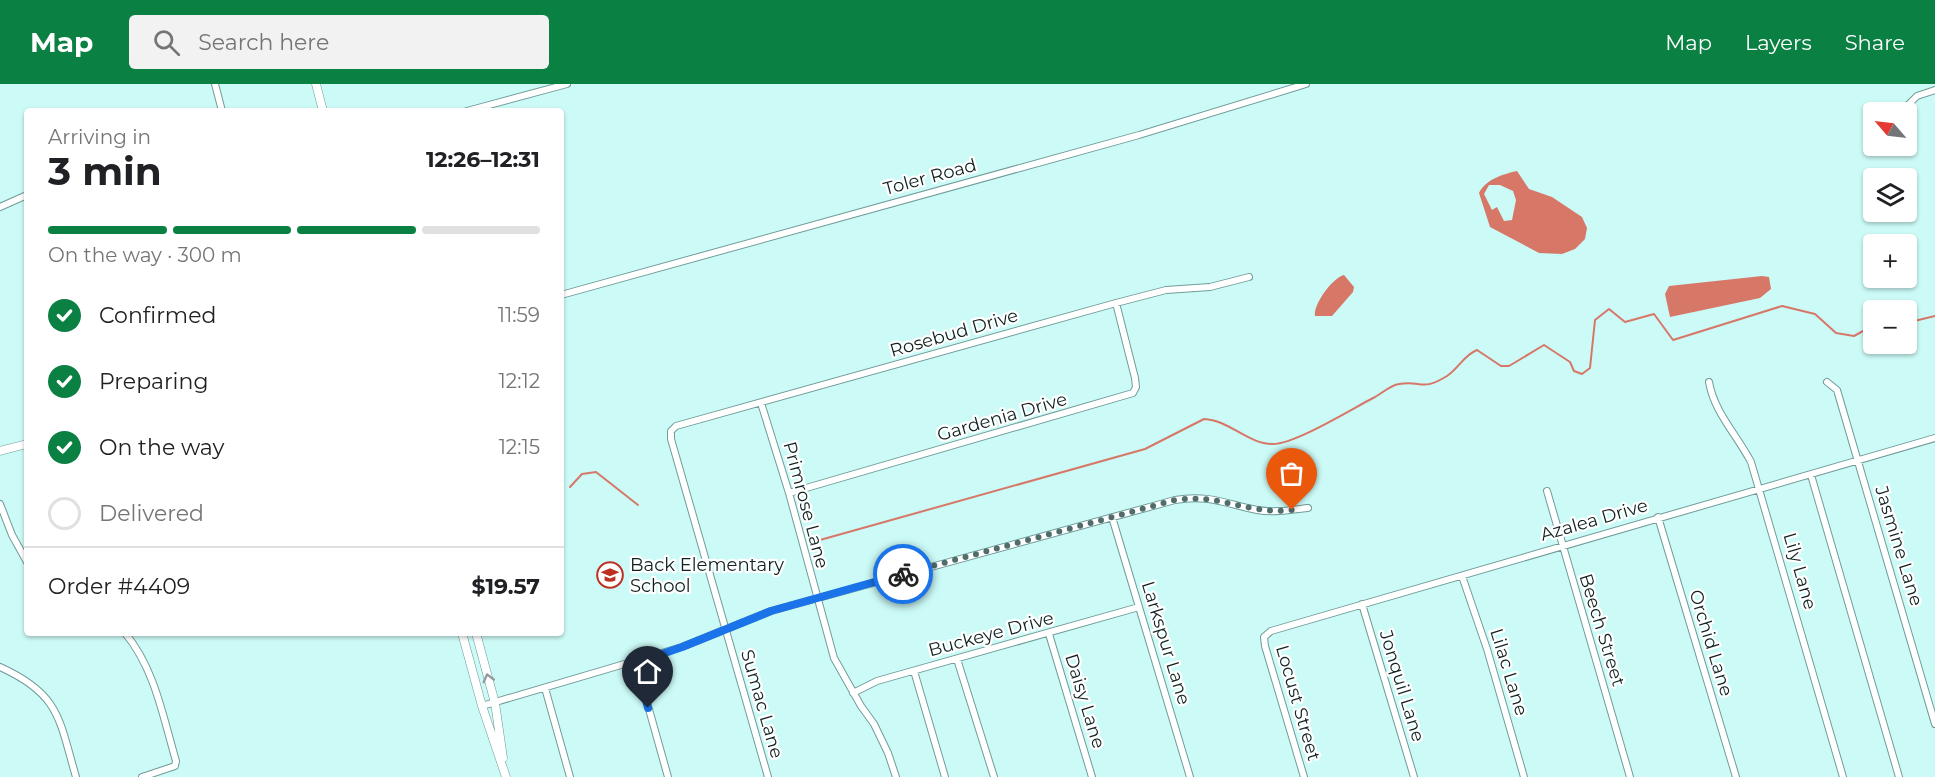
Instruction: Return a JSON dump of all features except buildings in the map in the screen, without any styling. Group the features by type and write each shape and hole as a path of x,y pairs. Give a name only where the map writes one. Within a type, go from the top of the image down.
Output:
{"street":[{"path":"215,84 221,108"},
{"path":"315,84 322,108"},
{"path":"478,108 567,84"},
{"name":"Toler Road","path":"564,294 1139,135 1306,84"},
{"path":"1911,102 1917,96 1935,90"},
{"path":"0,207 24,196"},
{"name":"Rosebud Drive","path":"671,431 676,426 1116,303 1166,290 1210,287 1249,277"},
{"name":"Gardenia Drive","path":"789,494 1133,393 1136,387 1135,378 1116,303"},
{"name":"Lily Lane","path":"1709,382 1712,396 1751,462 1843,777"},
{"name":"Jasmine Lane","path":"1827,382 1837,390 1935,724"},
{"name":"Primrose Lane","path":"761,403 789,494 815,598 834,658 853,693 874,723 896,777"},
{"name":"Sumac Lane","path":"671,431 671,439 768,777"},
{"name":"Azalea Drive","path":"1264,637 1271,630 1286,625 1935,438"},
{"path":"0,451 24,445"},
{"path":"1811,474 1899,777"},
{"name":"Beech Street","path":"1547,491 1630,777"},
{"path":"482,706 636,663 682,647 724,628 815,598 1194,497 1213,498 1257,510 1275,512 1308,508"},
{"path":"0,504 12,535 24,557"},
{"name":"Larkspur Lane","path":"1112,517 1190,777"},
{"name":"Orchid Lane","path":"1658,517 1736,777"},
{"name":"Lilac Lane","path":"1462,576 1487,649 1524,777"},
{"name":"Jonquil Lane","path":"1362,604 1414,777"},
{"name":"Buckeye Drive","path":"853,693 865,685 1139,607"},
{"name":"Daisy Lane","path":"1049,634 1092,777"},
{"path":"127,636 145,664 156,688 176,766 142,777"},
{"path":"463,636 482,706 506,777"},
{"path":"477,636 495,703 506,777"},
{"name":"Locust Street","path":"1264,637 1304,777"},
{"path":"957,659 994,777"},
{"path":"636,663 668,777"},
{"path":"0,667 41,691 51,702 58,716 76,777"},
{"path":"914,671 945,777"},
{"path":"545,688 570,777"}],"shaded area":[{"path":"1517,171 1529,189 1552,197 1582,217 1587,228 1585,239 1575,249 1562,254 1539,253 1490,227 1479,193 1490,181","holes":["1489,185 1500,185 1513,191 1516,200 1512,220 1504,221 1497,207 1492,210 1484,194"]},
{"path":"1344,275 1354,287 1353,292 1332,316 1315,316 1317,305 1324,292 1334,281"},
{"path":"1769,277 1771,289 1760,298 1670,317 1665,294 1669,286"}],"waterway":[{"path":"820,540 1145,449 1204,419 1222,423 1263,443 1282,443 1324,425 1393,386 1407,383 1426,385 1438,381 1451,373 1477,350 1501,366 1509,366 1544,345 1570,362 1574,371 1582,374 1590,368 1595,320 1609,309 1625,322 1654,314 1673,340 1782,306 1815,314 1836,333 1854,336 1863,331"},
{"path":"1917,320 1935,316"},
{"path":"570,487 582,474 596,472 638,505"}],"way so far":[{"path":"903,574 1175,500 1194,497 1213,498 1257,510 1275,512 1292,510"}],"place":[{"name":"Back Elementary School","path":"610,575"}],"route":[{"path":"648,708 636,663 771,611 903,574"}]}
